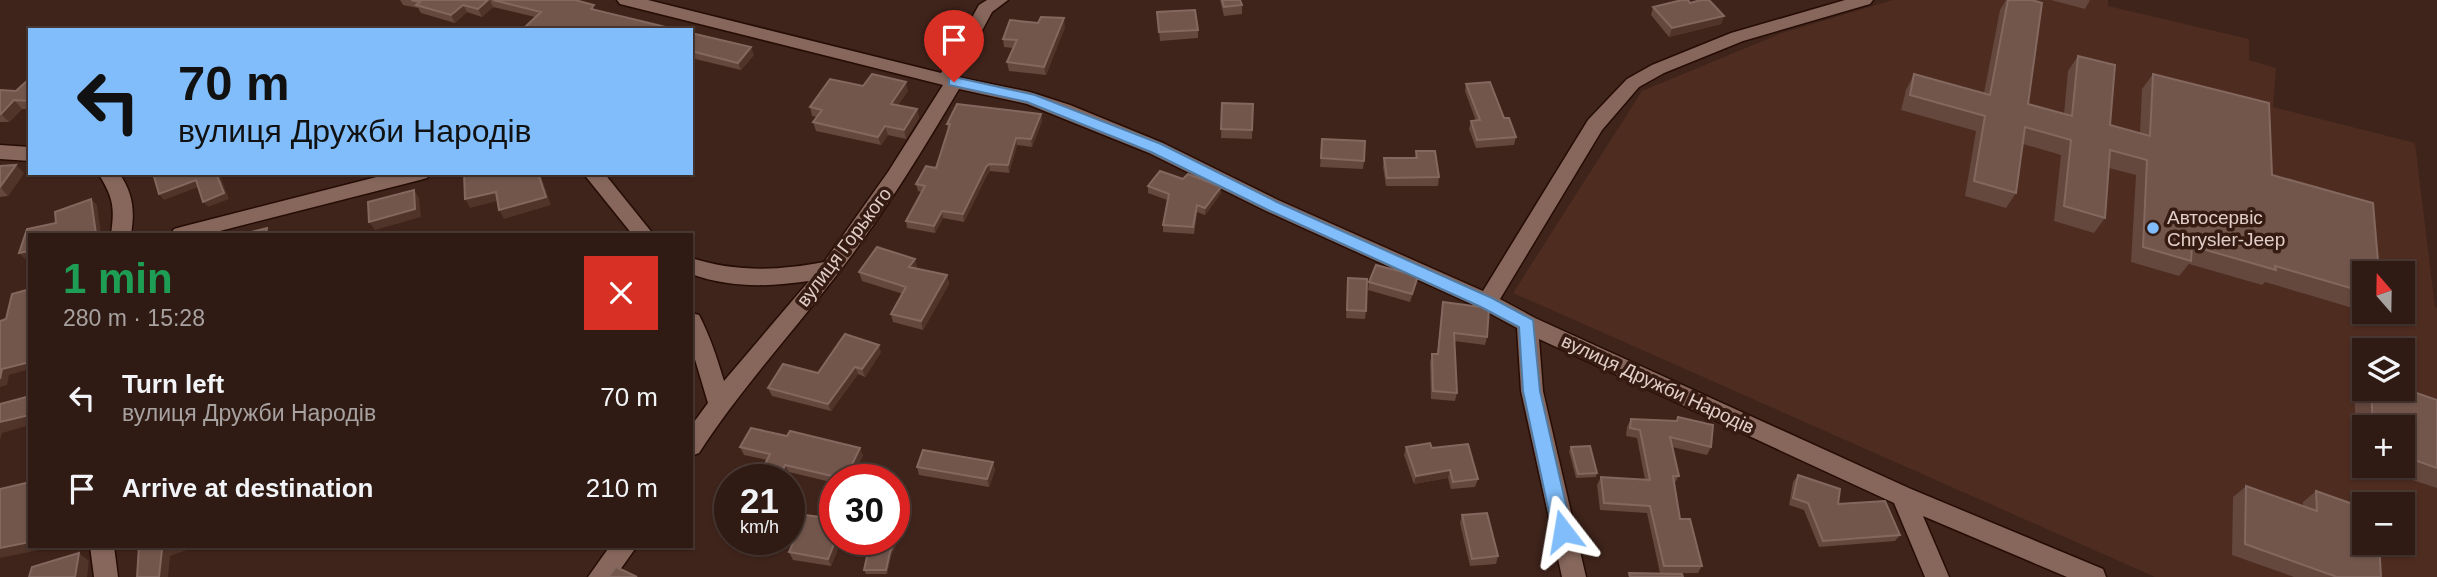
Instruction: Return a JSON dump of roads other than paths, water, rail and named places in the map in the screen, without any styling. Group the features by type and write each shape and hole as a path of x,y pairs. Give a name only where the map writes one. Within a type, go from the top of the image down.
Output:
{"street":[{"name":"вулиця Дружби Народів","path":"625,0 950,81 1030,98 1075,114 1156,148 1271,205 1487,302 1527,324 1903,496 2094,577"},
{"name":"вулиця Горького","path":"693,443 719,402 830,269 905,167 985,9 999,0"},
{"path":"1487,302 1595,125 1633,83 1658,69 1759,29 1864,0"},
{"path":"0,152 28,154"},
{"path":"110,175 118,184 123,197 121,233"},
{"path":"185,233 411,175"},
{"path":"595,175 642,233"},
{"path":"693,267 714,274 761,279 830,269"},
{"path":"1527,324 1532,391 1574,577"},
{"path":"693,325 704,349 719,402"},
{"path":"1903,496 1937,577"},
{"path":"102,548 106,577"},
{"path":"600,577 623,548"}],"place":[{"name":"Автосервіс Chrysler-Jeep","path":"2153,228"}]}
